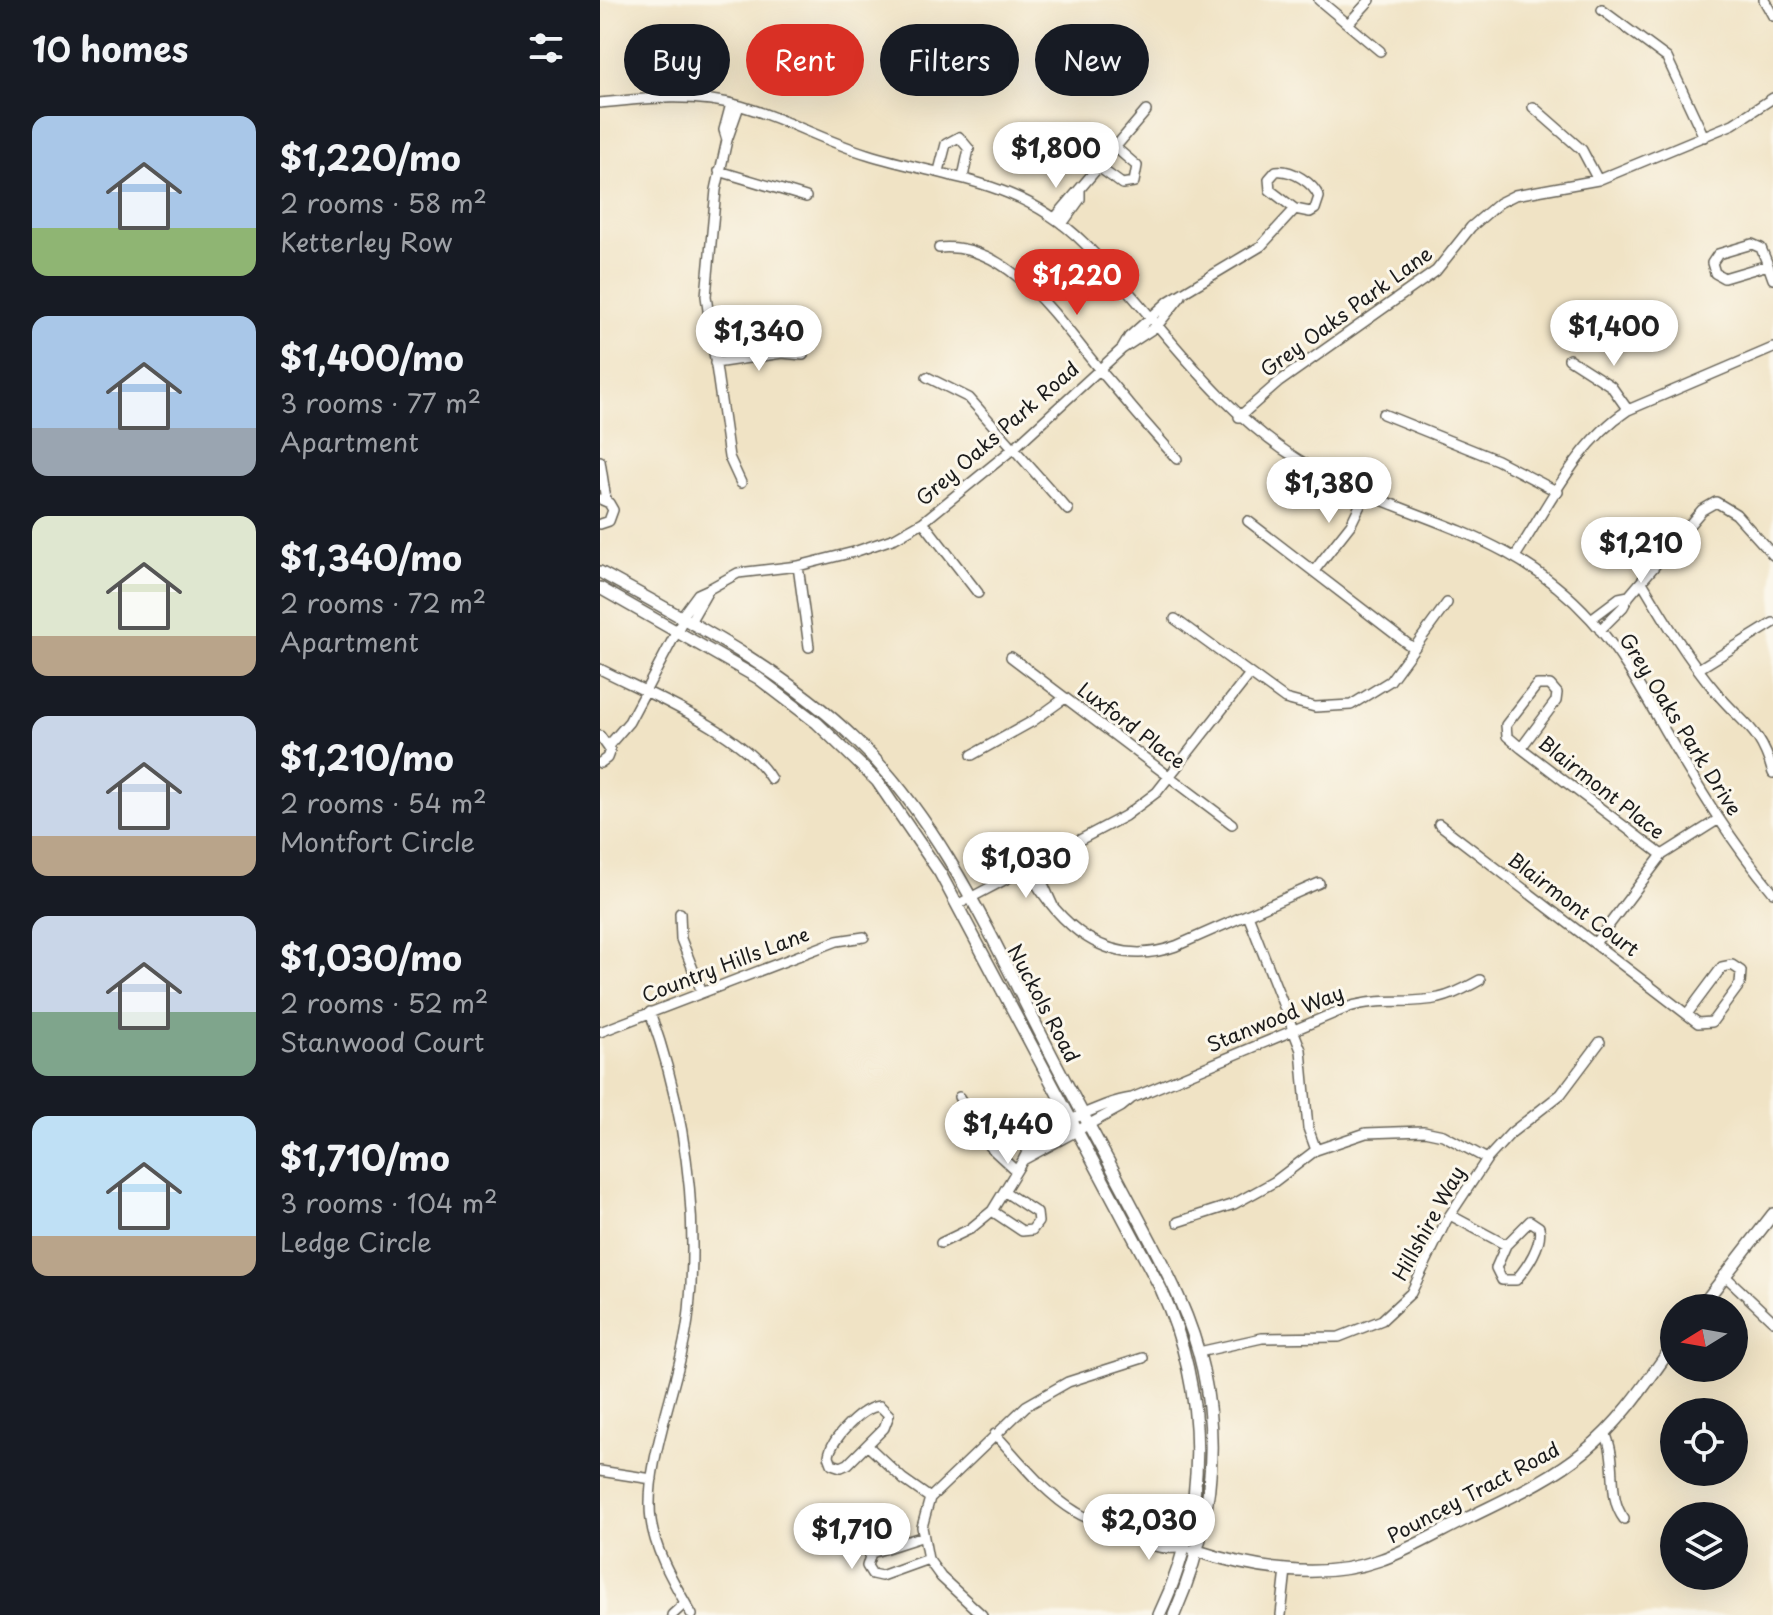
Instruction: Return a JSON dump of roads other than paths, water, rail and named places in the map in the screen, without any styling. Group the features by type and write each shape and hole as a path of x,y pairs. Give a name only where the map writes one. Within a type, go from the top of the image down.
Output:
{"main road":[{"name":"Nuckols Road","path":"600,572 776,674 859,743 924,821 969,899 1178,1292 1199,1352 1211,1441 1208,1498 1192,1549"},
{"name":"Nuckols Road","path":"600,588 758,678 846,750 877,781 908,822 957,905 1161,1289 1185,1354 1195,1403 1198,1451 1192,1549"},
{"path":"1710,1294 1773,1214"},
{"name":"Pouncey Tract Road","path":"1192,1549 1286,1570 1332,1570 1383,1559 1539,1482 1584,1452 1634,1400 1660,1364"},
{"path":"1159,1615 1192,1549"},
{"path":"1174,1615 1192,1549"}],"street":[{"path":"1319,0 1380,51"},
{"path":"1348,24 1370,0"},
{"path":"1764,0 1773,16"},
{"path":"1602,10 1667,58 1704,137"},
{"name":"Grey Oaks Park Drive","path":"600,103 656,97 735,105 867,154 1002,189 1058,221 1085,244 1239,417 1300,461 1366,493 1485,539 1516,555 1557,586 1591,619 1622,657 1719,819 1773,892"},
{"name":"Grey Oaks Park Lane","path":"1239,417 1279,382 1436,271 1471,227 1499,203 1529,192 1562,190 1598,180 1742,120 1773,98"},
{"path":"735,105 719,171 706,274 729,457 741,483"},
{"path":"1533,107 1582,150 1598,180"},
{"path":"1058,221 1080,199 1080,191 1146,111"},
{"path":"939,171 946,144 959,137 969,149 963,177"},
{"path":"1100,168 1122,184 1134,182 1137,166 1116,148"},
{"path":"719,171 806,197"},
{"name":"Grey Oaks Park Road","path":"1276,171 1289,171 1317,192 1319,204 1315,209 1302,212 1295,209 1270,190 1269,179 1276,171"},
{"name":"Grey Oaks Park Road","path":"600,763 610,754 609,745 621,735 676,630 709,589 738,573 798,566 854,552 895,538 923,522 1014,448 1098,368 1154,323 1181,296 1198,282 1261,246 1295,209"},
{"path":"1768,265 1724,278 1715,273 1712,263 1718,254 1752,244 1761,248 1768,265 1773,279"},
{"path":"939,248 960,246 1004,268 1035,292 1177,459"},
{"path":"1516,555 1590,441 1628,410 1773,348"},
{"path":"715,363 782,353 803,355"},
{"path":"1569,359 1611,386 1628,410"},
{"path":"927,377 969,398 1068,510"},
{"path":"1383,414 1497,460 1558,492"},
{"path":"600,461 603,500 613,514 609,521 600,524"},
{"path":"1314,571 1351,524 1366,493"},
{"path":"1600,630 1623,607 1702,510 1716,502 1736,514 1773,555"},
{"path":"1248,521 1413,648"},
{"path":"923,522 978,593"},
{"path":"798,566 809,647"},
{"path":"1642,582 1716,692 1754,728 1766,750 1773,773"},
{"path":"1591,619 1619,598 1629,596"},
{"path":"1175,619 1285,699 1315,707 1351,705 1390,681 1447,603"},
{"path":"1700,668 1773,623"},
{"name":"Luxford Place","path":"1011,657 1232,824"},
{"path":"600,669 726,738 761,765 771,779"},
{"path":"957,905 1015,880 1031,866 1125,816 1157,792 1250,674"},
{"name":"Blairmont Place","path":"1521,748 1556,701 1555,690 1547,683 1537,685 1506,725 1507,736 1521,748 1662,855"},
{"path":"972,755 1033,721 1065,698"},
{"path":"600,736 609,745"},
{"path":"1596,942 1662,855 1719,819"},
{"name":"Blairmont Court","path":"1439,824 1687,1014"},
{"path":"1031,866 1053,906 1087,940 1112,951 1141,954 1176,946 1319,883"},
{"path":"680,913 681,939 702,992"},
{"path":"1248,915 1304,1062 1308,1128 1316,1150"},
{"name":"Country Hills Lane","path":"600,1032 837,941 864,937"},
{"path":"1732,965 1741,971 1740,984 1712,1022 1702,1024 1687,1014 1722,967 1732,965"},
{"name":"Stanwood Way","path":"992,1211 1028,1148 1132,1098 1359,1003 1435,1000 1480,980"},
{"path":"650,1012 671,1071 680,1110 692,1227 686,1333 652,1479 653,1530 692,1615"},
{"name":"Hillshire Way","path":"1199,1352 1262,1338 1339,1337 1382,1320 1411,1293 1450,1215 1487,1159 1511,1133 1561,1094 1600,1042"},
{"path":"959,1097 984,1139 1015,1170"},
{"path":"1178,1222 1213,1213 1254,1194 1316,1150 1366,1133 1408,1129 1443,1135 1487,1159"},
{"path":"941,1243 970,1229 992,1211 1022,1231 1032,1230 1038,1222 1037,1213 1005,1192"},
{"path":"1450,1215 1506,1245"},
{"path":"1530,1221 1539,1227 1541,1238 1536,1248 1516,1280 1509,1282 1502,1280 1496,1268 1506,1245 1524,1223 1530,1221"},
{"path":"1724,1275 1773,1321"},
{"path":"982,1615 941,1577 928,1559 921,1537 930,1498 1026,1406 1057,1387 1143,1358"},
{"path":"884,1408 889,1415 887,1424 867,1445 845,1466 836,1466 830,1461 833,1445 867,1409 884,1408"},
{"path":"1605,1433 1614,1456 1616,1509 1624,1519"},
{"path":"995,1434 1062,1503 1090,1519 1123,1531 1137,1529 1176,1539 1192,1549"},
{"path":"867,1445 903,1479 930,1498"},
{"path":"600,1471 652,1479"},
{"path":"921,1537 871,1553 867,1566 872,1574 881,1576 928,1559"},
{"path":"1281,1615 1286,1570"},
{"path":"672,1615 685,1603"}]}
